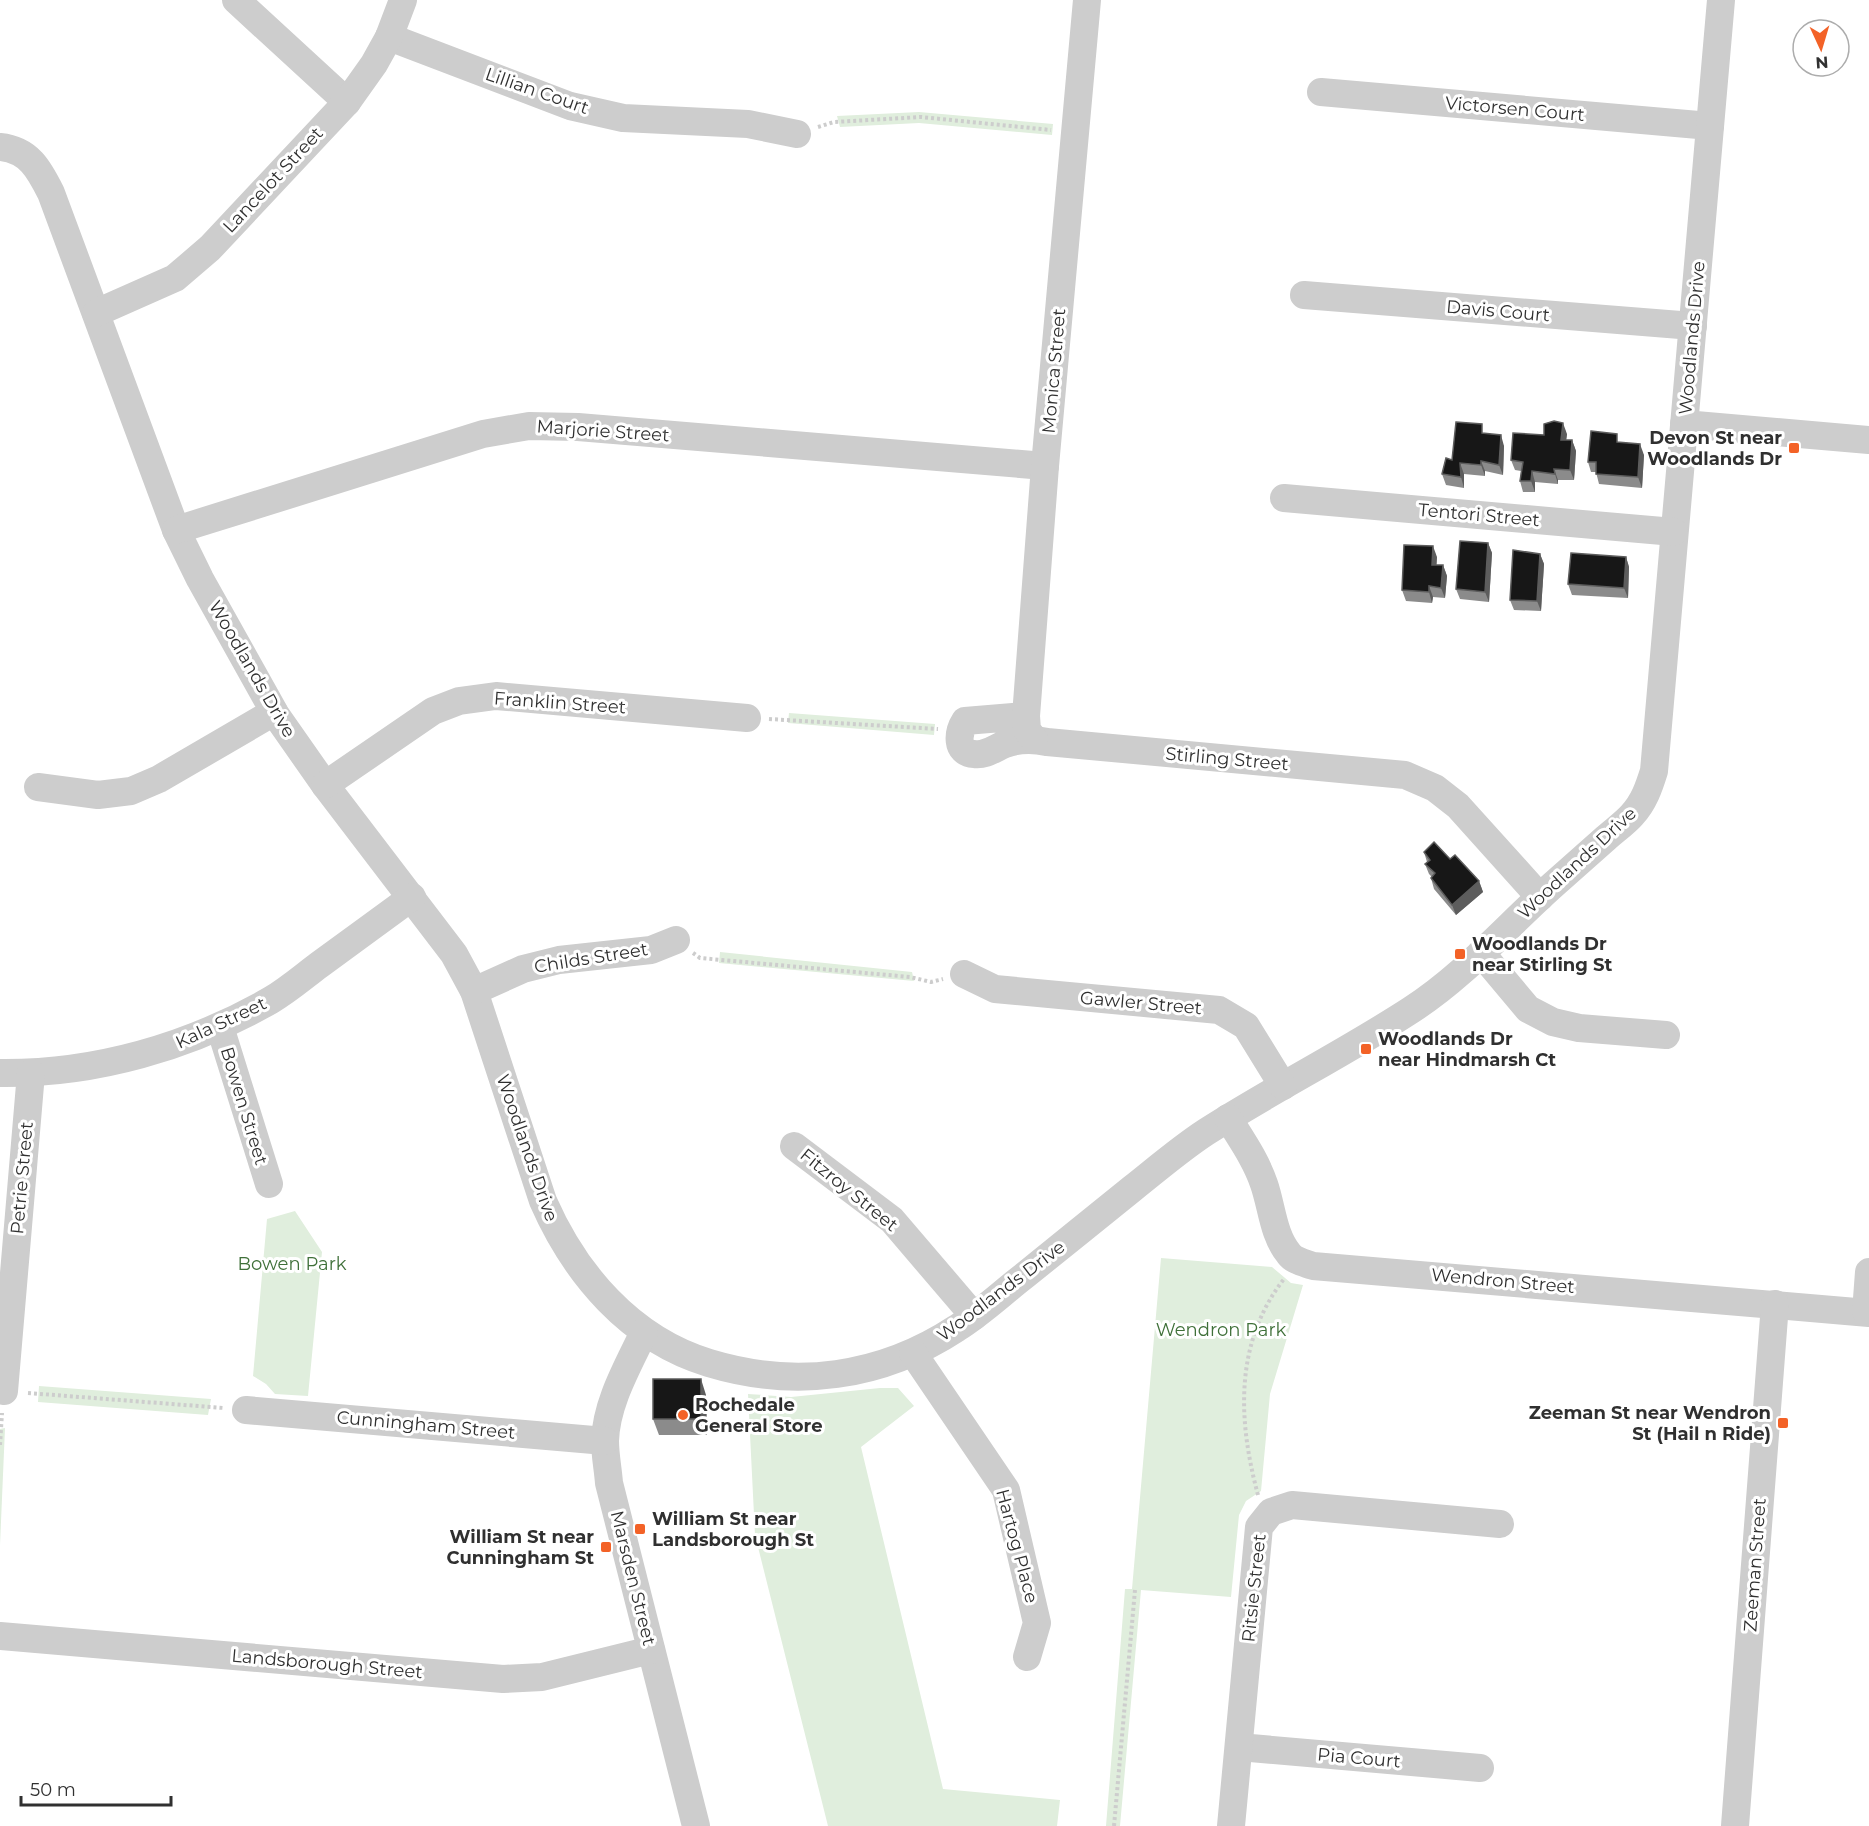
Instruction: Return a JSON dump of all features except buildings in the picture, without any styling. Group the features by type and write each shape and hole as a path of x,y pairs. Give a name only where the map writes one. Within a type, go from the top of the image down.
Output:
{"street":[{"path":"236,0 347,102"},
{"name":"Lancelot Street","path":"96,313 175,278 210,248 347,102 374,64 389,37 403,0"},
{"name":"Monica Street","path":"1030,728 1045,466 1087,0"},
{"name":"Woodlands Drive","path":"0,147 24,154 38,167 51,193 176,530 200,579 274,712 325,785 454,954 474,992 543,1201 571,1255 606,1299 644,1332 693,1358 737,1372 786,1377 828,1377 913,1353 939,1340 974,1316 1186,1145 1413,1009 1444,986 1634,814 1647,794 1654,771 1720,0"},
{"name":"Lillian Court","path":"389,37 570,106 623,118 748,124 797,134"},
{"name":"Victorsen Court","path":"1321,92 1710,126"},
{"name":"Davis Court","path":"1304,295 1693,326"},
{"path":"1684,424 1868,435"},
{"name":"Marjorie Street","path":"176,530 483,434 529,426 578,427 1045,466"},
{"name":"Tentori Street","path":"1284,498 1674,532"},
{"name":"Franklin Street","path":"325,785 434,711 459,701 496,696 747,718"},
{"path":"38,787 98,795 131,791 159,779 274,712"},
{"name":"Stirling Street","path":"960,730 965,721 982,718 1004,719 1030,728 1059,744 1405,776 1435,788 1458,807 1540,897"},
{"name":"Kala Street","path":"0,1073 31,1074 96,1065 159,1050 220,1027 273,999 412,897"},
{"name":"Childs Street","path":"474,992 523,969 541,964 569,958 651,950 676,940"},
{"path":"1481,953 1528,1009 1553,1022 1579,1028 1666,1035"},
{"name":"Gawler Street","path":"964,974 995,989 1219,1010 1246,1026 1283,1086"},
{"name":"Bowen Street","path":"220,1027 269,1184"},
{"name":"Petrie Street","path":"4,1391 31,1074"},
{"path":"1228,1118 1264,1182 1280,1241 1290,1256 1299,1262"},
{"name":"Fitzroy Street","path":"794,1146 892,1220 974,1316"},
{"name":"Wendron Street","path":"1299,1262 1313,1266 1867,1313"},
{"path":"1867,1313 1869,1272"},
{"name":"Zeeman Street","path":"1735,1826 1775,1304"},
{"name":"Marsden Street","path":"644,1332 623,1375 610,1410 605,1441 609,1483 696,1826"},
{"name":"Hartog Place","path":"913,1353 1005,1490 1037,1623 1027,1657"},
{"name":"Cunningham Street","path":"246,1410 605,1441"},
{"name":"Ritsie Street","path":"1231,1826 1259,1527 1271,1512 1292,1504 1500,1524"},
{"name":"Landsborough Street","path":"0,1636 503,1679 542,1677 651,1650"},
{"name":"Pia Court","path":"1239,1747 1479,1768"}],"path":[{"path":"797,134 834,122 921,117 1076,132"},
{"path":"747,718 960,730"},
{"path":"676,940 700,958 910,977 931,982 964,974"},
{"path":"1270,1514 1258,1495 1247,1435 1244,1406 1245,1377 1257,1323 1271,1295 1299,1262"},
{"path":"0,1445 4,1391 246,1410"},
{"path":"1114,1826 1135,1590"}],"green space":[{"path":"919,112 1053,124 1052,135 919,123 840,127 837,116"},
{"path":"789,713 935,724 934,735 788,723"},
{"path":"720,952 912,972 914,981 719,963"},
{"name":"Bowen Park","path":"295,1211 322,1252 308,1396 275,1394 266,1384 253,1376 267,1219"},
{"name":"Wendron Park","path":"1161,1258 1272,1267 1291,1283 1303,1285 1270,1394 1261,1491 1246,1501 1239,1515 1231,1597 1141,1590 1120,1826 1106,1826 1125,1589 1132,1589"},
{"path":"39,1386 211,1399 208,1415 38,1402"},
{"path":"898,1388 914,1406 861,1447 943,1789 1060,1800 1057,1826 828,1826 755,1535 748,1394 791,1397"},
{"path":"5,1428 0,1545 0,1429"}],"place":[{"name":"Devon St near Woodlands Dr","path":"1794,448"},
{"name":"Woodlands Dr near Stirling St","path":"1460,954"},
{"name":"Woodlands Dr near Hindmarsh Ct","path":"1366,1049"},
{"name":"Rochedale General Store","path":"683,1415"},
{"name":"Zeeman St near Wendron St (Hail n Ride)","path":"1783,1423"},
{"name":"William St near Landsborough St","path":"640,1529"},
{"name":"William St near Cunningham St","path":"606,1547"}]}
